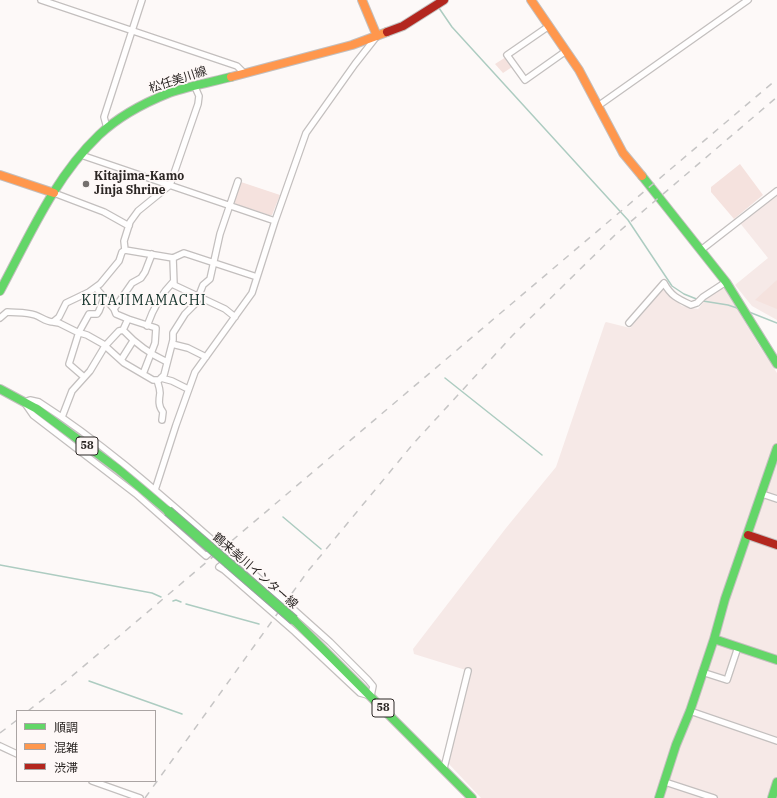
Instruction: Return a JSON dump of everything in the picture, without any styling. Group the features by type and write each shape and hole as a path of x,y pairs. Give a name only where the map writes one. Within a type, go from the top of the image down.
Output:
{"main road":[{"path":"362,0 377,36"},
{"path":"531,0 579,70 623,153 663,201 726,282 777,364"},
{"name":"松任美川線","path":"0,290 54,193 81,155 107,128 118,120 143,105 170,93 352,45 377,36 403,26 439,3"},
{"path":"0,175 54,193"},
{"name":"鶴来美川インター線","path":"0,389 37,409 118,469 294,620 444,768 472,798"},
{"path":"659,798 676,745 690,711 714,639 725,599 777,448"},
{"path":"748,535 777,545"},
{"path":"714,639 777,660"},
{"path":"772,798 777,782"}],"street":[{"path":"42,0 237,66 244,73"},
{"path":"107,128 104,117 142,0"},
{"path":"598,106 748,0"},
{"path":"549,26 507,55 525,80 566,51"},
{"path":"155,490 195,372 252,293 275,221 306,133 354,64 377,36"},
{"path":"54,322 59,317 66,303 96,288 119,261 122,252 125,250 124,241 129,226 138,211 170,185 198,104 199,96 195,87"},
{"path":"81,155 275,221"},
{"path":"159,379 164,376 173,340 172,333 196,303 203,285 210,279 220,234 238,181"},
{"path":"701,250 777,191"},
{"path":"54,193 104,212 129,226"},
{"path":"125,250 173,258 184,254 257,277"},
{"path":"114,309 132,283 141,278 152,254"},
{"path":"173,258 174,285 225,308 235,317"},
{"path":"147,326 151,314 159,300 166,289 174,282"},
{"path":"629,323 664,283 668,291 676,298 692,305 726,282"},
{"path":"96,288 114,309 116,314 128,320 156,328 155,343 143,374"},
{"path":"84,377 69,364 79,332 89,314 97,314 104,298"},
{"path":"0,318 7,312 23,313 34,315 45,321 59,323 87,335 105,346 121,360 153,380 159,379 177,383 188,389"},
{"path":"62,417 72,391 94,364 105,346 119,331 123,330 128,320"},
{"path":"123,330 133,341 150,354 167,362"},
{"path":"121,360 133,341"},
{"path":"172,344 188,348 206,357"},
{"path":"159,379 160,387 158,400 160,408 163,412 162,420"},
{"path":"30,400 39,402 92,438 218,545 206,556 136,494 33,415 24,402 30,400"},
{"path":"762,494 777,499"},
{"path":"234,556 330,642 368,680 373,686 371,696 360,693 295,632 219,567 234,556"},
{"path":"702,672 728,680 738,647"},
{"path":"444,768 468,671"},
{"path":"690,711 777,741"},
{"path":"0,746 16,754"},
{"path":"95,782 140,798"},
{"path":"665,782 714,798"}],"shaded area":[{"path":"506,57 512,67 503,73 495,64"},
{"path":"740,164 763,195 734,219 711,192 711,187"},
{"path":"241,182 280,195 272,215 236,204 234,202"},
{"path":"777,194 777,320 752,306 735,285 768,258 740,223"},
{"path":"777,280 777,309 755,300"},
{"path":"663,289 682,306 698,309 707,298 721,289 725,289 777,373 777,798 481,798 448,763 469,671 414,654 413,649 506,528 556,467 605,323 630,328"}],"waterway":[{"path":"439,8 452,27 628,220 672,286 684,294 699,300"},
{"path":"703,301 728,305 740,309"},
{"path":"749,312 777,323"},
{"path":"445,378 542,455"},
{"path":"283,517 321,549"},
{"path":"0,565 152,593 161,597"},
{"path":"173,601 176,600 181,602"},
{"path":"186,604 259,624"},
{"path":"89,681 182,714"}],"railway":[{"path":"29,710 65,682 777,79"},
{"path":"145,798 308,571 413,444 513,335 615,235 777,97"},
{"path":"0,733 16,721"}],"traffic: fast":[{"path":"0,291 32,229 56,189 83,152 106,128 123,116 169,93 231,77"},
{"path":"642,176 726,282 777,364"},
{"path":"0,389 37,409 118,469 168,511"},
{"path":"659,798 676,745 690,711 714,639 725,599 777,448"},
{"path":"168,511 294,620"},
{"path":"294,620 472,798"},
{"path":"714,639 777,660"},
{"path":"772,798 777,782"}],"traffic: slow":[{"path":"362,0 377,36"},
{"path":"531,0 579,70 623,153 642,176"},
{"path":"231,77 352,45 387,32"},
{"path":"0,175 54,193"}],"traffic: jam":[{"path":"387,32 403,26 444,0"},
{"path":"748,535 777,545"}],"place":[{"name":"Kitajima-Kamo Jinja Shrine","path":"86,184"}],"district":[{"name":"KITAJIMAMACHI","path":"144,301"}]}
